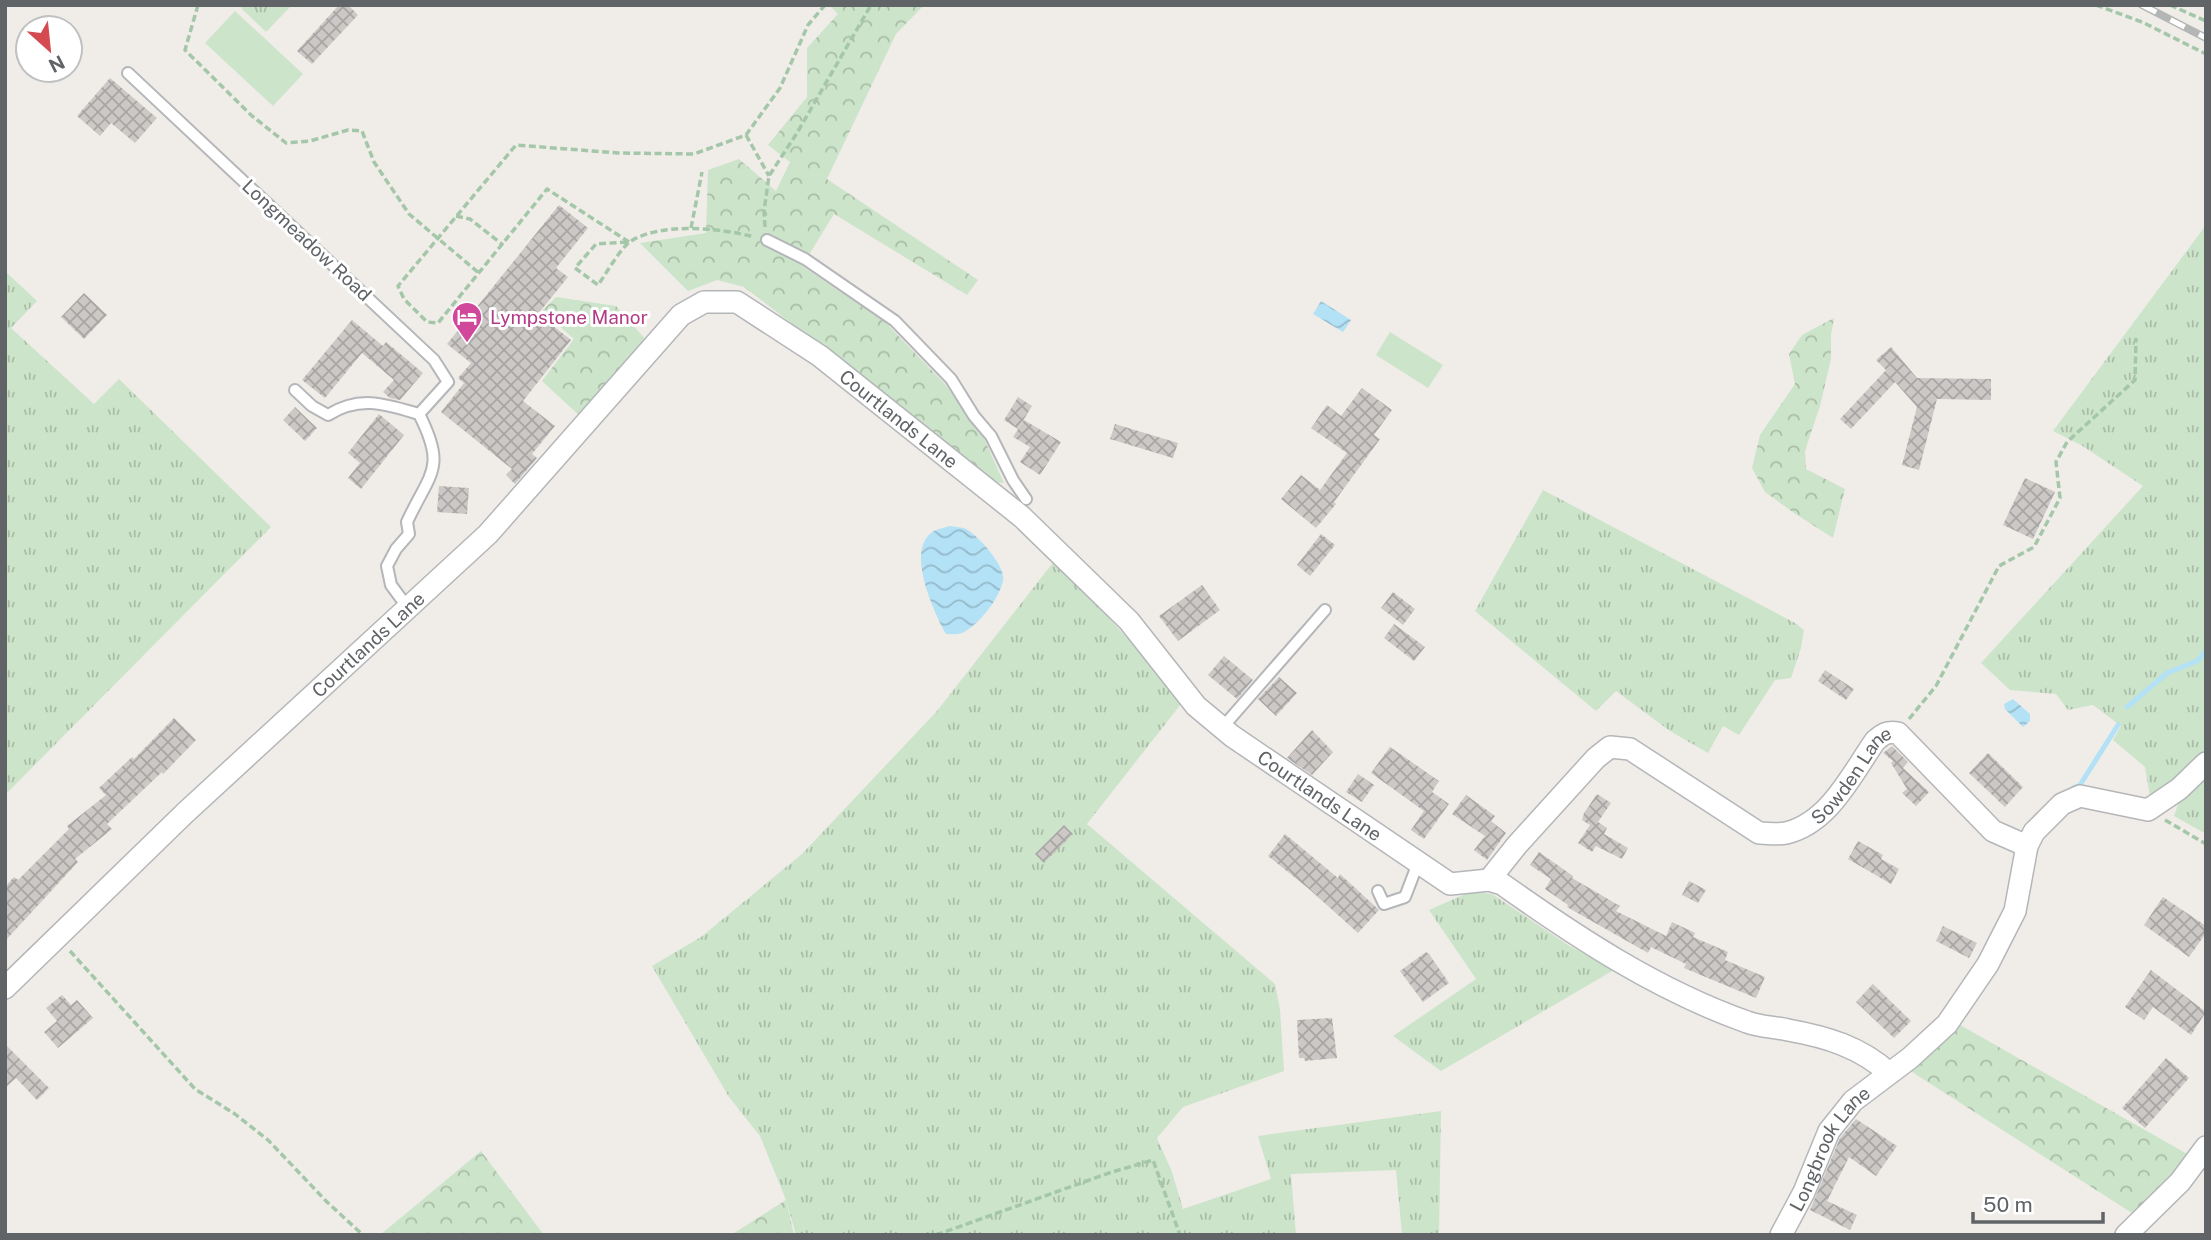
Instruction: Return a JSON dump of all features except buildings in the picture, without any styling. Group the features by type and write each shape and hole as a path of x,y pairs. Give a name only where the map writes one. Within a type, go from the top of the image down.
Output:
{"street":[{"name":"Courtlands Lane","path":"5,988 185,813 488,534 681,315 704,302 737,302 820,356 1024,508 1129,621 1196,706 1222,728 1450,884 1489,880"},
{"name":"Sowden Lane","path":"1489,880 1595,758 1610,747 1630,749 1759,833 1784,834 1800,829 1825,812 1875,741 1883,734 1898,733 1993,831 2026,846"},
{"path":"1489,880 1502,884 1576,937 1661,985 1749,1023 1823,1038 1853,1048 1872,1058 1889,1073 1947,1024 1988,964 2015,911 2026,846 2045,819 2071,798 2080,796 2148,810 2179,789 2206,763"},
{"name":"Longbrook Lane","path":"1781,1235 1804,1192 1829,1131 1853,1101 1889,1073"},
{"path":"2126,1235 2180,1182 2206,1147"}],"lane":[{"name":"Longmeadow Road","path":"128,73 434,360 448,382 419,414"},
{"path":"766,240 805,259 895,321 951,379 990,436 1024,508"},
{"path":"295,390 312,406 328,415 345,405 366,402 419,414 430,436 435,456 428,485 407,522 409,534 396,549 387,566 391,585 408,608"},
{"path":"1222,728 1325,610"},
{"path":"1378,891 1384,904 1405,897 1418,863"}],"path":[{"path":"198,5 185,50 251,115 286,143 310,141 348,130 362,131 374,162 409,214 479,273"},
{"path":"629,242 547,189 438,323 427,322 404,299 398,286 516,145 618,153 694,154 746,135 780,88 808,25 825,5"},
{"path":"629,242 598,285 575,268 596,244 629,242 658,232 691,229 739,233 766,240 764,211 769,176 871,5"},
{"path":"2096,5 2142,22 2206,54"},
{"path":"2170,5 2206,21"},
{"path":"746,135 769,176"},
{"path":"691,229 702,172"},
{"path":"456,216 470,219 503,245"},
{"path":"1898,733 1936,686 1998,566 2034,547 2060,498 2056,462 2067,442 2135,380 2136,338"},
{"path":"2148,810 2206,844"},
{"path":"57,937 195,1089 236,1114 268,1140 327,1202 363,1235"},
{"path":"936,1235 1153,1160 1180,1235"}],"green space":[{"path":"243,5 292,5 266,32 241,8"},
{"path":"829,5 924,5 896,34 827,179 978,280 967,295 834,214 802,266 886,323 944,383 982,434 1004,483 984,481 808,336 744,287 717,280 688,291 640,243 706,233 708,170 739,159 776,191 790,162 768,145 807,97 807,48 838,14"},
{"path":"235,11 303,74 273,106 205,43"},
{"path":"2206,225 2206,755 2185,778 2150,797 2145,767 2113,740 2121,726 2093,705 2068,710 2056,694 2010,690 1981,663 2143,486 2081,445 2053,431"},
{"path":"5,271 37,301 11,328 94,404 119,379 271,527 5,795"},
{"path":"556,297 616,306 647,341 582,418 542,381 574,339 542,311"},
{"path":"1834,318 1831,359 1820,406 1805,451 1806,469 1845,489 1833,538 1765,492 1752,468 1760,435 1795,384 1789,354 1802,335"},
{"path":"1390,332 1443,365 1428,388 1376,355"},
{"path":"1543,490 1804,630 1791,678 1775,680 1739,735 1723,726 1708,753 1670,731 1616,691 1596,711 1475,611"},
{"path":"1055,560 1169,683 1181,704 1087,824 1275,984 1280,1009 1284,1071 1183,1107 1157,1138 1172,1172 1183,1209 1271,1179 1258,1136 1441,1111 1439,1235 1402,1235 1396,1170 1291,1174 1296,1235 796,1235 786,1200 760,1136 729,1097 652,966 701,937 802,854 937,711"},
{"path":"2206,776 2206,834 2174,816 2179,802"},
{"path":"1472,891 1492,894 1568,945 1614,970 1441,1071 1393,1036 1476,979 1429,910"},
{"path":"1955,1022 2189,1155 2135,1215 1909,1070"},
{"path":"481,1151 544,1235 380,1235"},
{"path":"786,1200 794,1235 731,1235"}],"water":[{"path":"1321,301 1351,320 1343,332 1313,314"},
{"path":"950,526 966,529 978,538 991,553 1003,575 1001,588 987,611 975,624 956,634 946,634 929,596 921,565 925,539 934,531"},
{"path":"2013,699 2030,714 2030,721 2023,727 2005,709 2004,704"}],"waterway":[{"path":"2127,707 2167,673 2197,661 2206,651"},
{"path":"2073,788 2080,785 2118,725"}],"railway":[{"path":"2142,5 2206,38"}],"place":[{"name":"Lympstone Manor","path":"467,344"}]}
